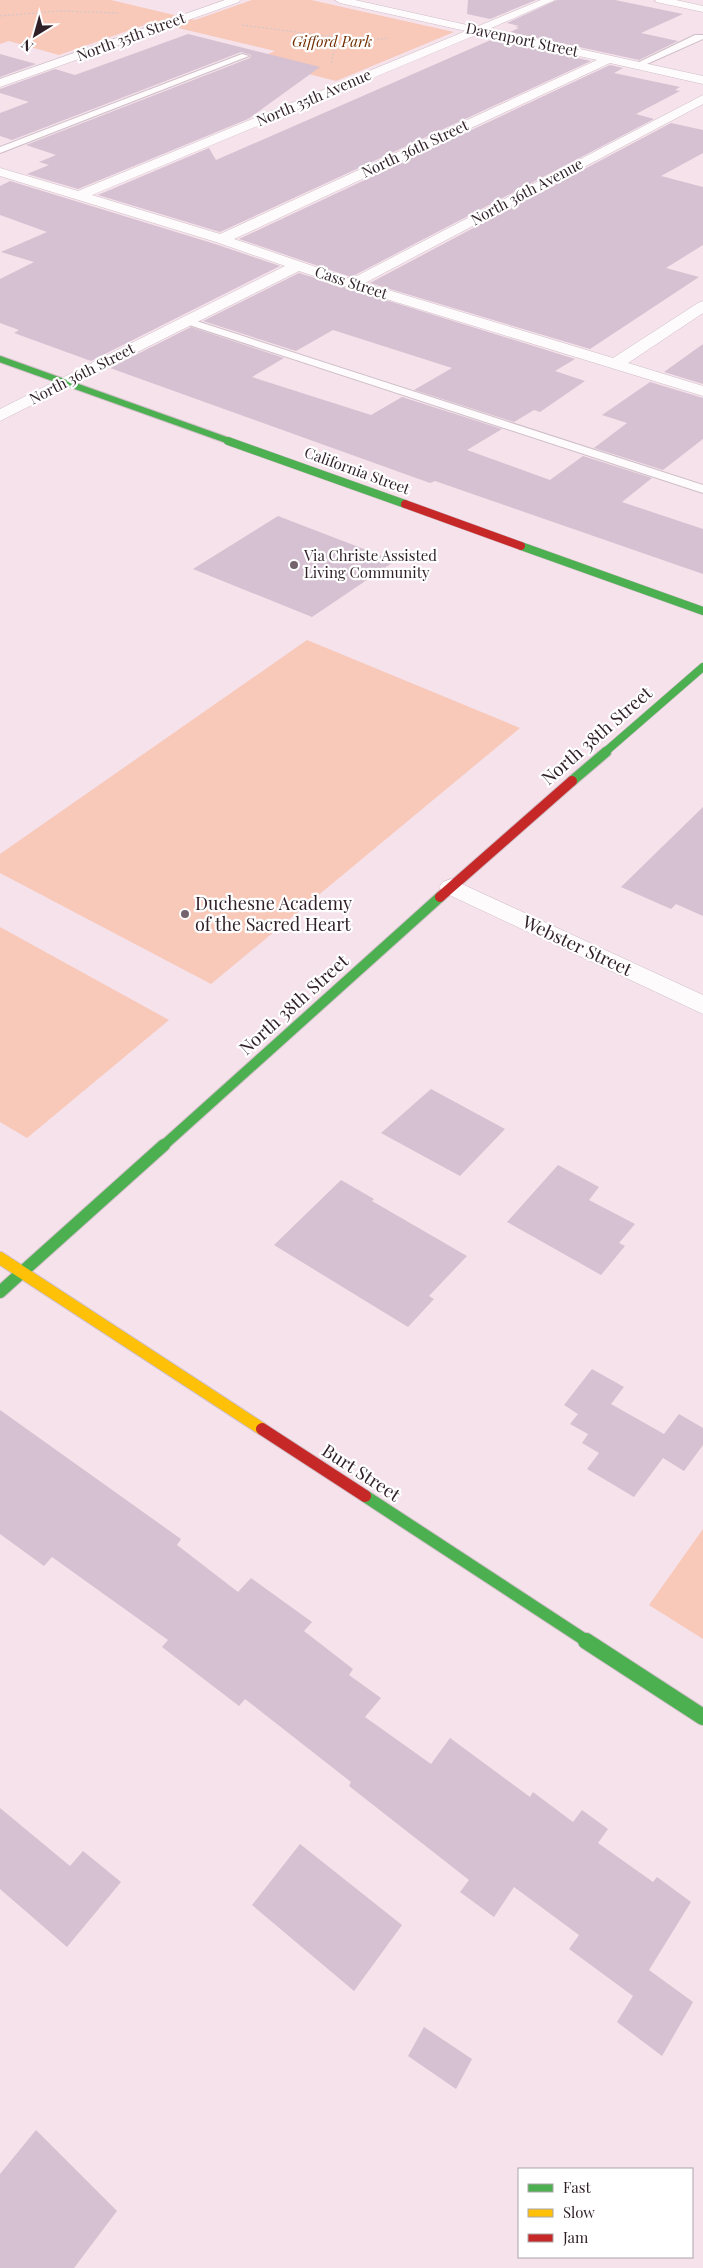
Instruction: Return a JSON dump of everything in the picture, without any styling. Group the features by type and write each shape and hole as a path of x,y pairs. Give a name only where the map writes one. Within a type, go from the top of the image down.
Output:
{"street":[{"name":"North 35th Street","path":"0,83 234,0"},
{"name":"Davenport Street","path":"340,0 703,80"},
{"name":"North 35th Avenue","path":"79,196 550,0"},
{"path":"660,0 703,9"},
{"name":"North 36th Street","path":"222,239 609,59"},
{"path":"672,73 688,65"},
{"name":"North 36th Avenue","path":"352,284 703,99"},
{"name":"Cass Street","path":"0,172 222,239 352,284 703,391"},
{"name":"North 36th Street","path":"0,416 297,266"},
{"path":"614,364 703,306"},
{"name":"California Street","path":"0,359 703,611"},
{"name":"North 38th Street","path":"0,1292 451,887 703,667"},
{"name":"Webster Street","path":"451,887 703,1004"},
{"name":"Burt Street","path":"0,1258 703,1718"}],"lane":[{"path":"637,65 698,36 703,37"},
{"path":"0,150 245,56"},
{"path":"187,321 703,489"}],"path":[{"path":"0,16 66,11 120,13"},
{"path":"239,25 366,40 337,44 338,37"}],"green space":[{"name":"Gifford Park","path":"0,0 111,0 195,20 252,0 311,0 454,32 336,81 254,60 275,51 153,22 59,55 9,41 0,44"},
{"path":"307,640 520,728 211,984 0,873 0,854"},
{"path":"0,927 169,1020 27,1138 0,1122"},
{"path":"703,1529 703,1639 649,1605"}],"building":[{"path":"468,0 536,0 490,19 467,14"},
{"path":"557,0 615,0 683,14 641,33 678,41 639,60 510,32 519,28 515,27 519,26 507,23"},
{"path":"188,34 320,67 248,119 78,189 27,174 49,165 39,162 56,155 26,145 250,58 251,55 241,52 12,140 0,136 0,113 29,102 0,93 0,89 55,69 75,75"},
{"path":"493,39 591,61 220,232 98,195 209,148 216,160"},
{"path":"0,54 36,64 0,77"},
{"path":"610,65 623,68 614,73 680,87 675,90 680,91 636,114 654,119 351,277 239,239"},
{"path":"671,123 703,130 703,153 661,176 703,187 703,245 666,268 699,277 590,349 370,283"},
{"path":"10,181 280,266 91,361 14,333 19,330 0,323 0,279 34,262 1,252 47,232 0,215 0,186"},
{"path":"299,273 575,359 555,371 585,381 540,412 534,410 514,422 414,390 452,368 333,330 296,351 203,321"},
{"path":"191,327 284,358 252,377 371,415 402,397 502,429 467,450 550,480 583,456 652,478 622,502 703,529 703,574 435,481 430,483 110,368"},
{"path":"703,344 703,384 664,372"},
{"path":"650,382 703,398 703,439 663,470 594,448 627,423 602,415"},
{"name":"Via Christe Assisted Living Community","path":"278,516 395,561 312,617 193,569"},
{"path":"703,807 703,916 676,904 671,909 621,887"},
{"path":"431,1089 505,1129 460,1176 381,1133"},
{"path":"558,1165 599,1187 589,1200 635,1224 619,1243 625,1246 601,1275 507,1222"},
{"path":"341,1180 374,1199 372,1201 467,1256 429,1296 434,1299 408,1327 274,1245"},
{"path":"592,1369 624,1387 611,1404 664,1434 679,1414 703,1428 703,1445 684,1471 663,1458 634,1497 587,1469 599,1453 582,1443 588,1434 570,1424 578,1414 564,1405"},
{"path":"0,1410 181,1539 177,1545 238,1592 251,1578 312,1622 304,1631 353,1669 349,1675 381,1698 365,1717 431,1764 450,1738 530,1797 533,1792 573,1822 582,1810 608,1829 598,1843 653,1882 657,1877 691,1902 649,1970 693,2002 662,2056 617,2022 633,1996 569,1949 579,1935 514,1887 494,1917 460,1892 469,1880 349,1786 351,1782 245,1699 239,1706 162,1647 168,1640 52,1557 44,1566 0,1534"},
{"path":"0,1808 70,1866 83,1851 121,1882 67,1947 0,1889"},
{"path":"300,1844 402,1925 354,1991 252,1905"},
{"path":"424,2027 472,2059 456,2089 408,2056"},
{"path":"36,2130 117,2211 74,2268 0,2268 0,2174"}],"traffic: fast":[{"path":"0,359 405,504"},
{"path":"521,546 703,611"},
{"path":"572,781 703,667"},
{"path":"0,1292 440,897"},
{"path":"365,1496 703,1717"}],"traffic: slow":[{"path":"0,1258 262,1429"}],"traffic: jam":[{"path":"405,504 521,546"},
{"path":"440,897 572,781"},
{"path":"262,1429 365,1496"}],"place":[{"name":"Via Christe Assisted Living Community","path":"294,565"},
{"name":"Duchesne Academy of the Sacred Heart","path":"185,914"}]}
